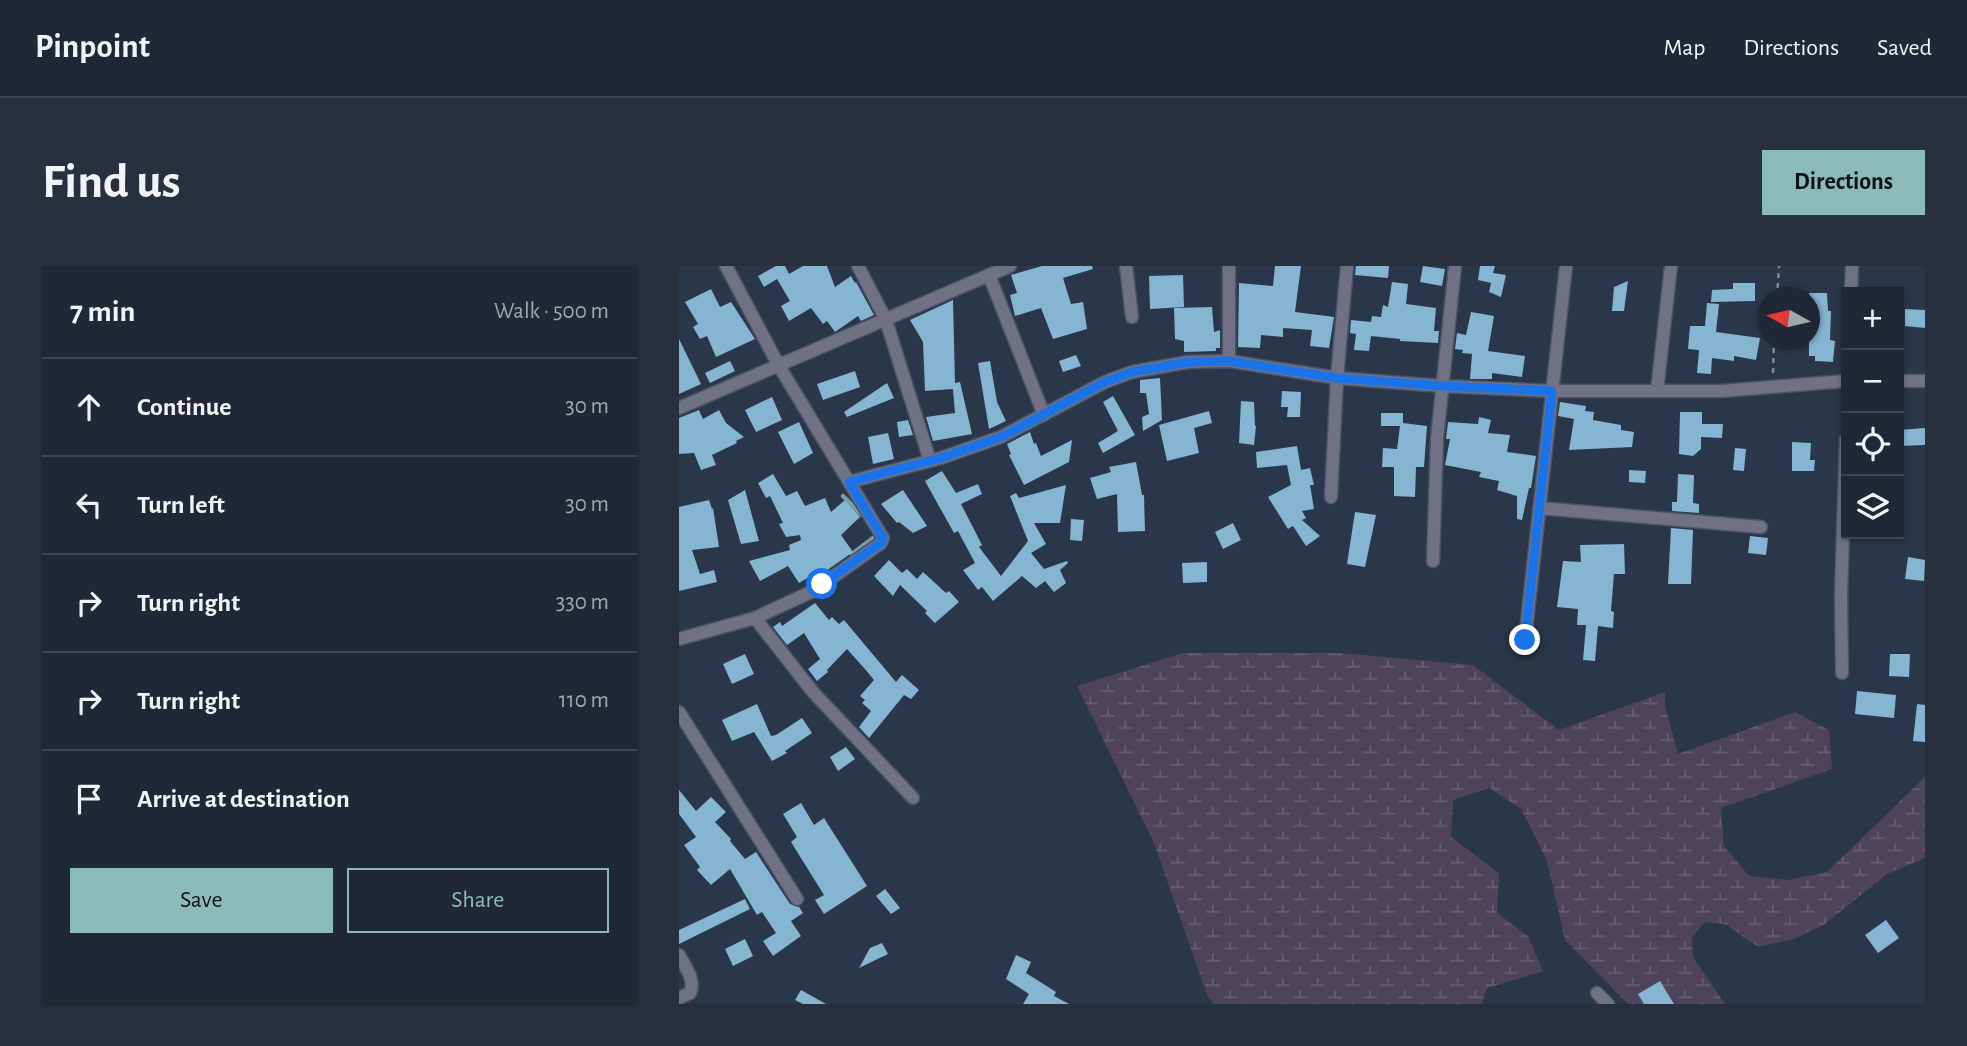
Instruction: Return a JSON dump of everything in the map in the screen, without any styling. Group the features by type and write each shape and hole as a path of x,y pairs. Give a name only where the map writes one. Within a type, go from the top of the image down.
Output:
{"street":[{"path":"679,639 755,618 813,591 881,543 882,533 779,366 726,266"},
{"path":"858,266 886,320 930,461"},
{"path":"679,408 1010,266"},
{"path":"1126,266 1132,317"},
{"path":"1229,266 1229,361"},
{"path":"1331,497 1337,378 1347,266"},
{"path":"1433,561 1437,439 1455,266"},
{"path":"1525,640 1566,266"},
{"path":"1657,391 1671,266"},
{"path":"1851,287 1852,266"},
{"path":"989,275 1044,415"},
{"path":"849,482 930,461 1001,437 1105,382 1132,372 1188,362 1229,361 1337,378 1552,391 1722,391 1841,381"},
{"path":"1904,381 1925,381"},
{"path":"1842,673 1841,594 1845,476"},
{"path":"1539,508 1761,527"},
{"path":"755,618 813,692 913,798"},
{"path":"679,712 797,899"},
{"path":"679,955 693,987 690,993 679,998"},
{"path":"1597,993 1608,1004"}],"path":[{"path":"1778,287 1779,266"},
{"path":"1772,387 1774,350"}],"green space":[{"path":"1183,653 1340,653 1473,665 1559,730 1665,692 1665,706 1678,754 1795,712 1829,730 1832,769 1721,808 1724,846 1749,876 1788,880 1827,872 1925,777 1925,858 1887,874 1825,924 1794,939 1758,947 1725,924 1705,922 1692,937 1693,957 1725,1004 1628,1004 1565,940 1547,861 1521,809 1489,788 1453,800 1451,837 1499,873 1497,913 1528,936 1543,971 1487,988 1482,1004 1214,1004 1207,995 1154,843 1077,686"}],"building":[{"path":"776,266 785,266 789,274 803,266 827,266 835,287 851,276 874,315 861,321 858,316 835,332 827,321 823,324 811,308 789,321 781,306 790,301 777,279 764,287 758,276"},
{"path":"1042,266 1092,266 1093,269 1063,278 1071,304 1083,302 1087,329 1053,339 1041,308 1015,316 1010,295 1017,293 1011,275"},
{"path":"1275,266 1301,266 1295,312 1334,317 1329,348 1310,346 1312,330 1283,328 1283,337 1261,335 1260,348 1238,347 1239,283 1273,286"},
{"path":"1356,266 1389,266 1388,278 1355,275"},
{"path":"1423,266 1445,269 1442,286 1420,282"},
{"path":"1480,266 1495,266 1493,273 1506,275 1501,297 1489,292 1491,283 1478,280"},
{"path":"1183,275 1184,307 1150,309 1149,276"},
{"path":"1628,281 1624,311 1612,311 1614,287"},
{"path":"1392,282 1408,284 1406,304 1436,308 1434,331 1439,331 1438,343 1371,336 1369,351 1354,350 1356,334 1350,333 1351,320 1371,322 1372,316 1381,317 1383,305 1388,307"},
{"path":"1733,283 1755,283 1755,301 1711,302 1712,290 1733,289"},
{"path":"711,289 720,307 731,302 755,339 716,357 707,336 700,339 693,327 698,324 685,302"},
{"path":"1820,293 1827,293 1828,311 1831,311 1830,340 1835,341 1833,362 1815,361 1815,356 1809,356 1809,350 1820,350"},
{"path":"953,300 955,383 960,382 972,434 933,441 926,417 955,413 953,389 925,391 923,342 910,320"},
{"path":"1707,303 1719,304 1716,332 1757,338 1756,360 1734,356 1734,361 1712,358 1711,374 1697,373 1699,350 1688,349 1690,326 1705,326"},
{"path":"1212,307 1214,332 1220,330 1220,348 1216,348 1216,351 1184,352 1184,341 1175,339 1174,308"},
{"path":"1905,309 1925,310 1925,328 1905,326"},
{"path":"1471,312 1494,316 1488,351 1525,356 1522,377 1492,373 1492,379 1470,379 1472,354 1455,349 1457,333 1466,335"},
{"path":"679,339 701,384 679,394"},
{"path":"1076,355 1081,366 1063,372 1059,361"},
{"path":"730,361 735,371 710,383 705,373"},
{"path":"990,361 997,402 1006,421 989,429 978,363"},
{"path":"855,371 860,387 823,400 817,384"},
{"path":"1160,378 1162,420 1143,431 1142,417 1149,414 1146,393 1140,393 1140,380"},
{"path":"887,383 894,398 847,417 844,412"},
{"path":"1282,391 1301,392 1300,417 1287,417 1288,407 1281,407"},
{"path":"1113,396 1135,435 1103,453 1098,443 1118,431 1103,402"},
{"path":"772,397 782,420 756,432 745,410"},
{"path":"1241,401 1254,402 1254,445 1239,443"},
{"path":"1560,402 1586,406 1585,411 1594,412 1593,420 1621,425 1621,430 1634,432 1632,447 1569,450 1574,419 1558,416"},
{"path":"699,410 703,419 719,410 726,423 744,437 712,455 716,465 701,470 694,453 679,454 679,418"},
{"path":"1209,411 1212,423 1194,428 1199,453 1167,461 1159,425"},
{"path":"1680,412 1702,412 1702,424 1723,424 1722,438 1701,437 1701,449 1693,456 1679,454"},
{"path":"1381,413 1403,413 1403,423 1427,426 1424,467 1416,467 1415,497 1394,496 1394,467 1382,467 1383,448 1397,449 1400,426 1381,426"},
{"path":"1479,417 1491,420 1488,433 1510,435 1507,452 1536,456 1522,520 1517,519 1517,496 1497,490 1499,481 1479,477 1481,472 1445,465 1450,439 1446,439 1448,422 1478,424"},
{"path":"908,420 913,435 899,437 897,422"},
{"path":"799,422 813,453 794,464 778,432"},
{"path":"1925,428 1925,445 1904,446 1904,430"},
{"path":"1030,432 1041,456 1072,440 1069,462 1024,485 1009,455 1011,454 1007,444"},
{"path":"888,433 894,459 873,464 868,437"},
{"path":"1792,442 1811,443 1810,460 1815,460 1814,471 1792,471"},
{"path":"1297,446 1301,470 1310,468 1314,485 1310,485 1314,509 1302,511 1306,518 1302,520 1320,536 1306,546 1293,526 1288,529 1268,497 1291,485 1287,465 1257,468 1256,452"},
{"path":"1735,448 1746,449 1744,471 1733,470"},
{"path":"1136,462 1144,495 1145,531 1118,532 1117,494 1097,499 1090,478 1111,472 1109,467"},
{"path":"1629,470 1646,471 1645,483 1629,482"},
{"path":"942,471 956,493 978,484 982,494 961,504 982,545 979,547 1001,576 1028,541 1010,496 1016,493 1019,498 1066,485 1060,523 1034,523 1046,544 1031,553 1044,569 1067,561 1060,570 1066,583 1054,592 1045,581 1036,588 1022,576 993,601 982,587 978,590 963,570 975,563 958,531 954,533 925,481"},
{"path":"773,474 786,496 797,491 805,506 825,498 831,512 845,500 860,517 841,535 853,552 823,573 821,570 799,583 788,566 760,581 749,561 790,550 789,545 801,540 800,535 786,537 779,524 783,523 770,496 766,498 758,483"},
{"path":"1678,474 1694,475 1693,503 1699,504 1699,513 1672,511 1672,502 1677,502"},
{"path":"745,490 759,541 741,544 728,500"},
{"path":"903,490 927,526 913,533 897,523 881,504"},
{"path":"709,500 713,508 719,547 692,550 700,574 714,570 717,582 679,591 679,507"},
{"path":"1355,512 1376,515 1365,567 1347,564"},
{"path":"1071,519 1084,520 1082,541 1070,540"},
{"path":"1233,523 1241,540 1223,549 1215,532"},
{"path":"1671,528 1693,530 1691,584 1668,584"},
{"path":"1750,536 1768,538 1766,555 1748,553"},
{"path":"1624,544 1625,574 1614,574 1611,611 1614,612 1613,628 1598,626 1595,661 1583,660 1586,625 1577,625 1578,609 1557,607 1563,561 1581,562 1580,545"},
{"path":"1908,557 1925,560 1924,581 1905,579"},
{"path":"889,560 902,573 907,569 917,579 923,572 959,602 935,623 925,613 927,611 900,585 893,596 874,576"},
{"path":"1207,562 1207,582 1183,583 1182,563"},
{"path":"815,603 829,620 832,617 839,624 844,620 896,682 902,675 919,690 911,699 904,695 869,738 859,727 871,711 862,703 865,700 860,696 874,680 865,669 847,649 817,681 808,669 820,659 804,633 787,645 773,627 780,622 782,626"},
{"path":"745,654 754,674 732,684 723,664"},
{"path":"1890,654 1910,654 1909,677 1889,676"},
{"path":"1857,691 1896,695 1894,718 1855,714"},
{"path":"757,704 771,736 802,718 812,733 772,761 754,732 732,741 722,720"},
{"path":"1917,704 1925,705 1925,742 1913,741"},
{"path":"846,747 855,759 838,771 830,757"},
{"path":"679,790 696,811 711,797 726,812 715,822 730,841 745,859 756,852 790,904 799,907 803,913 791,921 801,936 773,956 763,941 776,933 762,912 757,915 730,869 711,885 697,870 700,867 684,845 696,837 679,814"},
{"path":"801,803 814,825 824,818 867,886 824,914 815,900 824,895 791,842 797,837 783,814"},
{"path":"885,889 900,908 891,914 876,896"},
{"path":"745,899 750,909 679,944 679,930"},
{"path":"1886,920 1899,938 1878,953 1865,935"},
{"path":"745,939 753,956 733,966 725,949"},
{"path":"882,943 888,954 859,968 870,948"},
{"path":"1016,955 1031,962 1026,973 1056,992 1054,996 1069,1004 1023,1004 1029,994 1006,979"},
{"path":"1660,981 1674,1004 1644,1004 1638,994"},
{"path":"801,990 826,1004 803,1004 795,1000"}],"waterway":[{"path":"843,496 862,515"},
{"path":"852,554 873,538"}],"route":[{"path":"822,584 881,543 883,538 849,482 941,458 1001,437 1105,382 1132,372 1188,362 1229,361 1337,378 1552,391 1525,640"}]}
